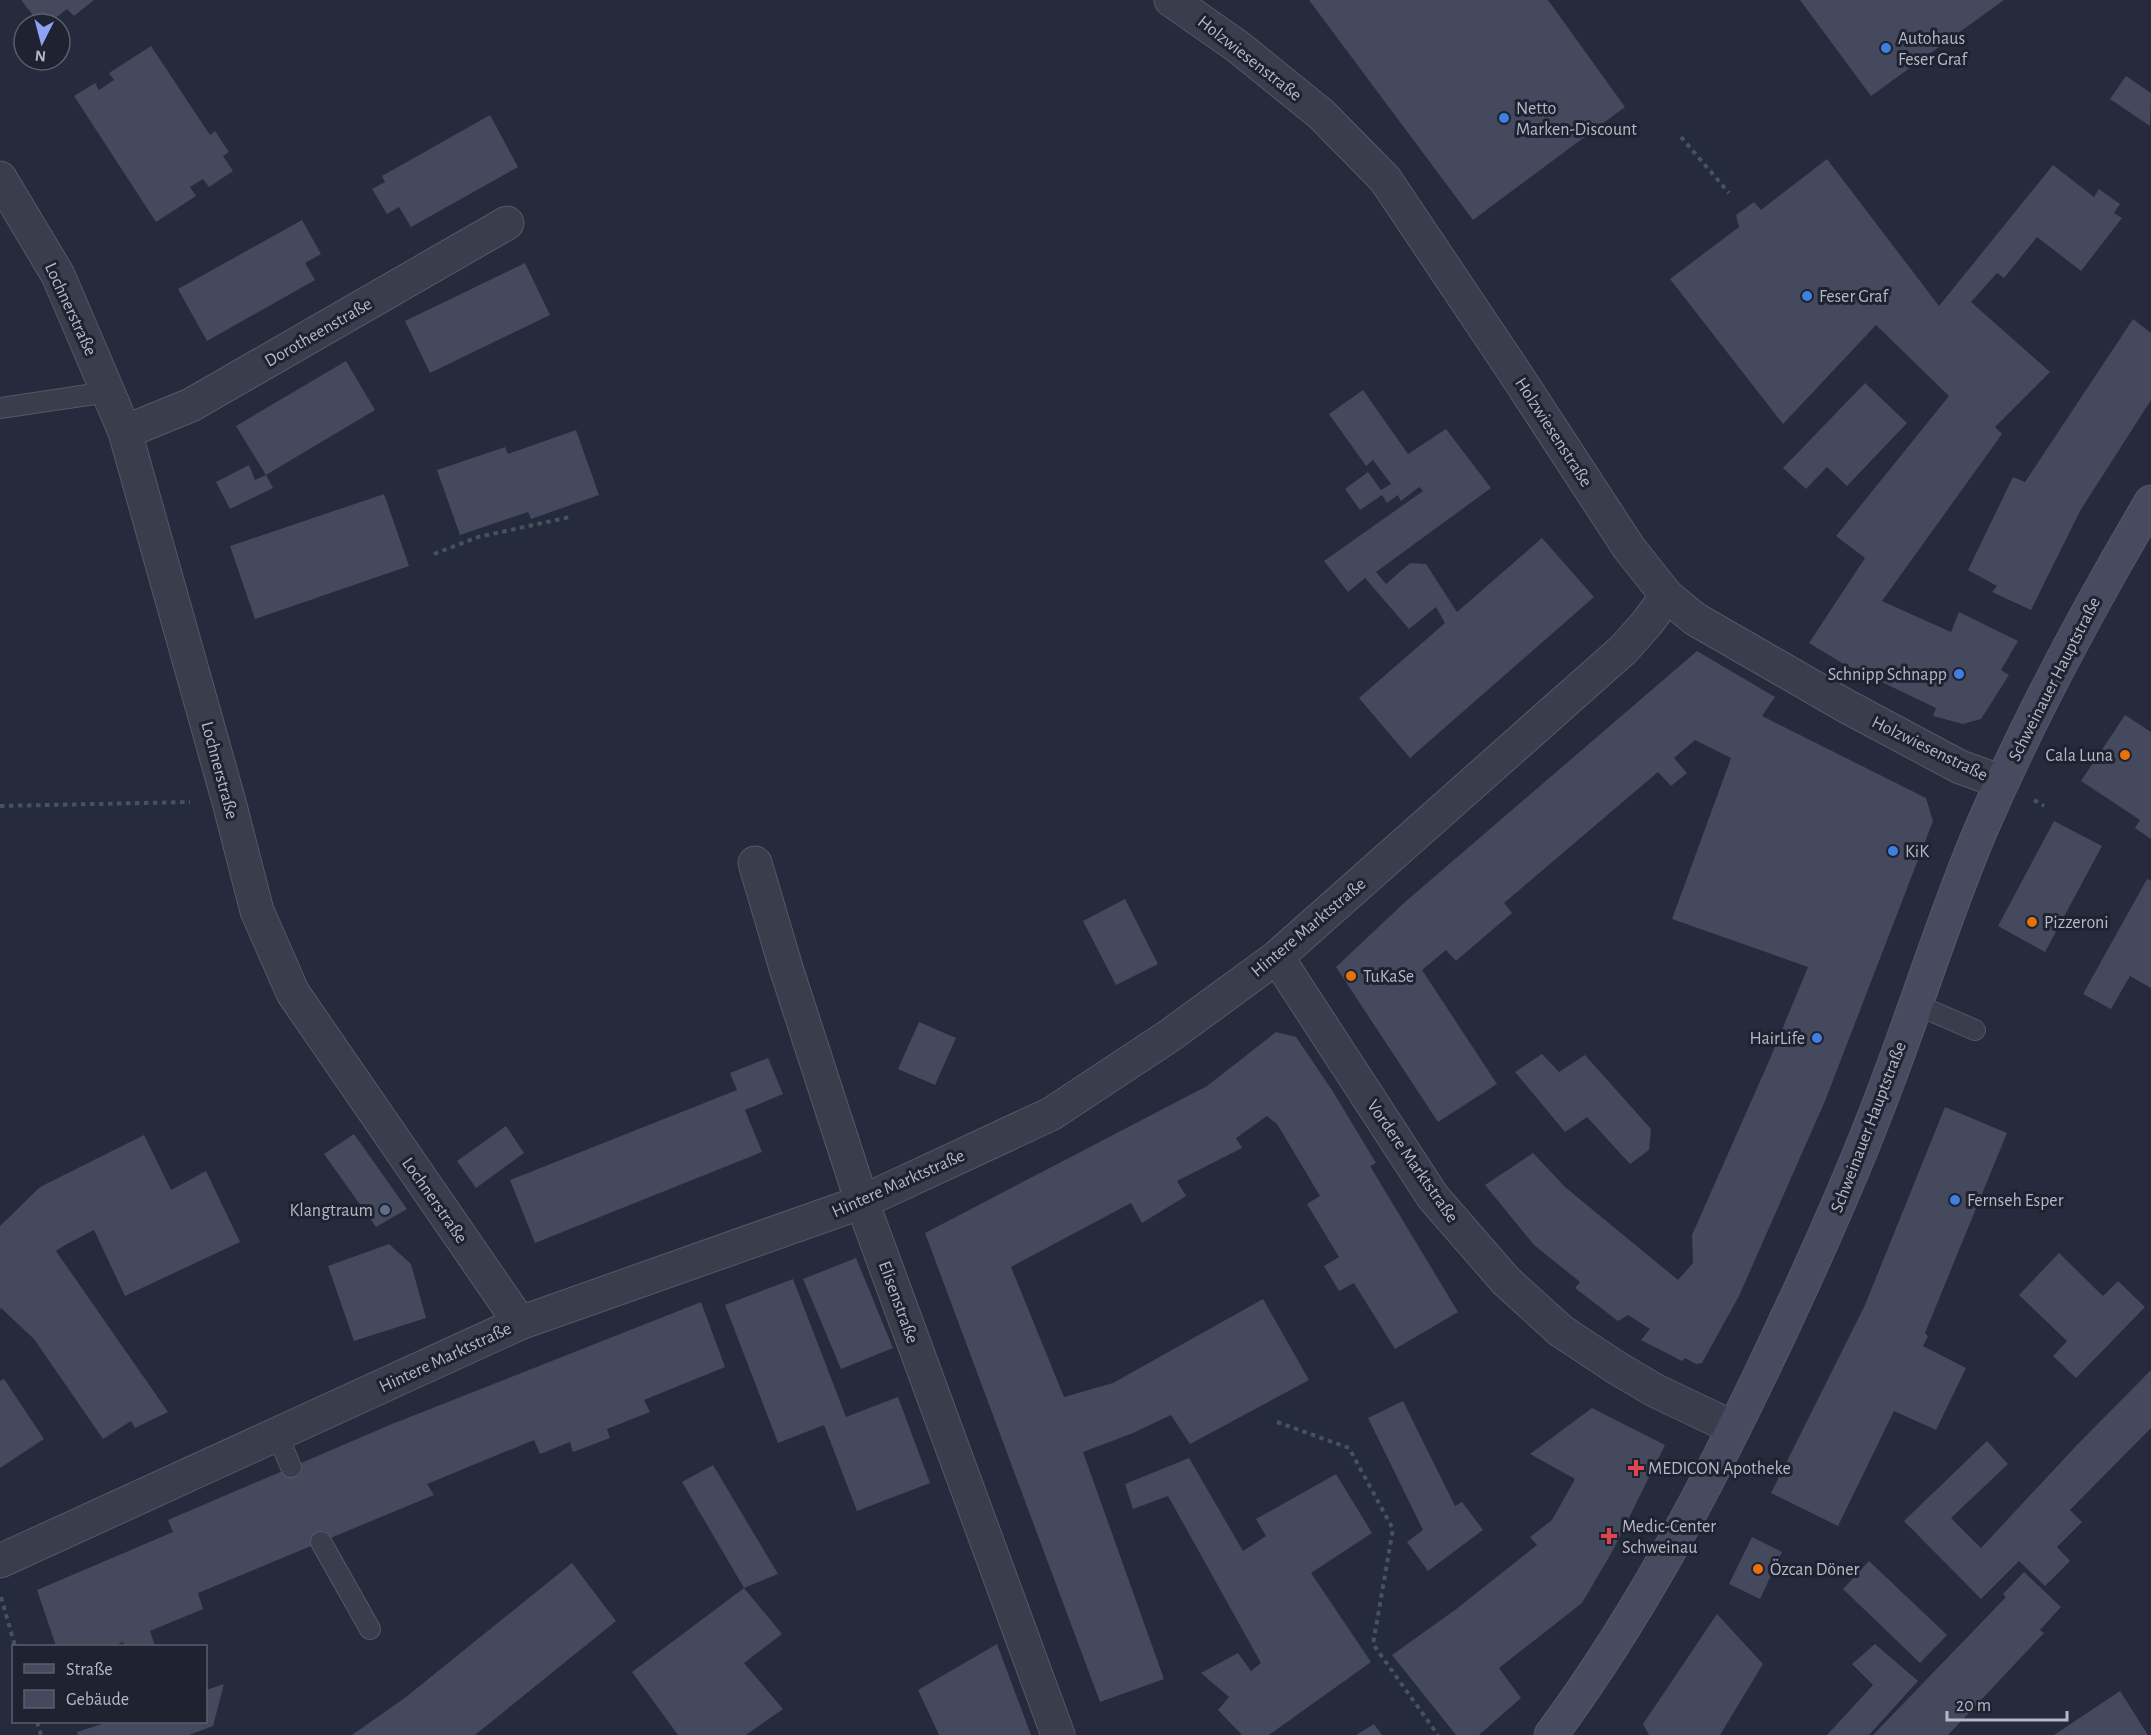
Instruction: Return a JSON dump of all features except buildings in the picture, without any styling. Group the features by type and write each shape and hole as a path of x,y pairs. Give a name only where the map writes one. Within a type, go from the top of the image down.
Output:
{"main road":[{"name":"Schweinauer Hauptstraße","path":"1551,1735 1636,1609 1689,1517 1734,1428 1810,1270 1845,1188 1886,1085 1968,860 2002,782 2054,674 2104,580 2151,502"}],"street":[{"name":"Holzwiesenstraße","path":"1171,0 1237,46 1321,114 1385,179 1629,548 1667,596 1705,625 1846,706 1960,767 2002,782"},
{"name":"Lochnerstraße","path":"0,178 58,275 125,432 230,802 256,911 293,993 520,1323"},
{"name":"Dorotheenstraße","path":"125,432 191,405 507,223"},
{"name":"Hintere Marktstraße","path":"0,1561 520,1323 862,1202 1051,1114 1169,1036 1277,957 1624,649 1667,596"},
{"name":"Elisenstraße","path":"755,863 786,968 862,1202 1058,1735"},
{"name":"Vordere Marktstraße","path":"1277,957 1433,1197 1506,1281 1561,1331 1617,1368 1656,1391 1734,1428"}],"lane":[{"path":"0,408 108,392"},
{"path":"1915,1004 1976,1030"},
{"path":"277,1434 291,1467"},
{"path":"321,1542 370,1629"}],"path":[{"path":"1681,137 1730,193"},
{"path":"434,554 478,537 570,517"},
{"path":"0,806 230,802"},
{"path":"1277,1422 1348,1448 1393,1529 1373,1644 1438,1735"},
{"path":"0,1593 14,1645"}],"place":[{"name":"Autohaus Feser Graf","path":"1886,48"},
{"name":"Netto Marken-Discount","path":"1504,118"},
{"name":"Feser Graf","path":"1807,296"},
{"name":"Schnipp Schnapp","path":"1959,674"},
{"name":"Cala Luna","path":"2125,755"},
{"name":"KiK","path":"1893,851"},
{"name":"Pizzeroni","path":"2032,922"},
{"name":"TuKaSe","path":"1351,976"},
{"name":"HairLife","path":"1817,1038"},
{"name":"Fernseh Esper","path":"1955,1200"},
{"name":"Klangtraum","path":"385,1210"},
{"name":"MEDICON Apotheke","path":"1636,1468"},
{"name":"Medic-Center Schweinau","path":"1609,1536"},
{"name":"Özcan Döner","path":"1758,1569"}]}
